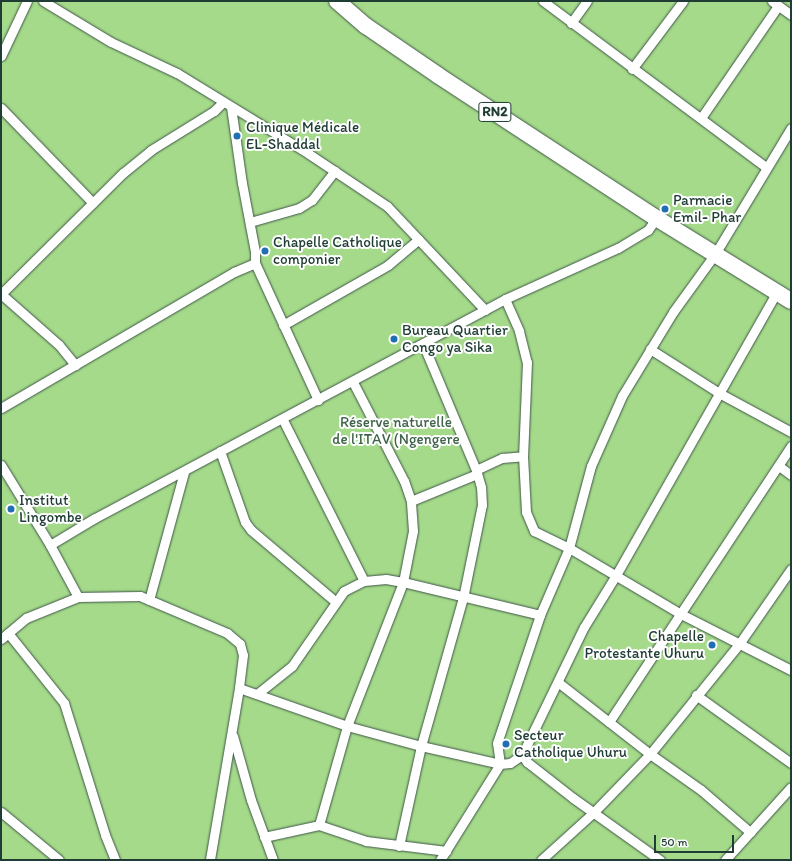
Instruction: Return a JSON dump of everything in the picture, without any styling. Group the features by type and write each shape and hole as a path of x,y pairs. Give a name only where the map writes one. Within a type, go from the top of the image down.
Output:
{"highway":[{"name":"RN2","path":"337,1 366,26 439,76 656,218 791,301"}],"street":[{"path":"1,56 27,1"},
{"path":"43,1 111,42 177,73 335,171 387,206 485,310"},
{"path":"543,1 632,69 766,167"},
{"path":"572,23 587,1"},
{"path":"632,69 683,1"},
{"path":"700,118 775,3 791,15"},
{"path":"75,365 59,345 1,294 123,173 151,150 210,114 223,102"},
{"path":"231,107 242,183 250,222 255,263 318,400"},
{"path":"1,108 93,203"},
{"path":"440,860 500,764 497,743 540,615 568,548 591,466 622,396 650,349 715,254 766,167 791,128"},
{"path":"250,222 299,208 312,200 335,171"},
{"path":"50,545 220,451 283,420 505,299 618,248 648,230 656,218"},
{"path":"283,325 388,265 419,239"},
{"path":"1,408 234,272 255,263"},
{"path":"239,688 347,726 421,746 500,764 510,763 522,755 559,683 584,626 616,575 777,292"},
{"path":"505,299 519,331 526,362 523,456 526,512 534,531 616,575 681,614 791,670"},
{"path":"399,846 421,746 463,598 482,505 482,487 477,472 423,344"},
{"path":"650,349 719,393 791,432"},
{"path":"319,825 347,726 403,582 413,531 412,501 401,474 353,382"},
{"path":"283,420 364,581"},
{"path":"609,722 791,446"},
{"path":"220,451 245,522 251,530 336,602"},
{"path":"412,501 477,472 502,458 523,456"},
{"path":"1,465 50,545 78,597"},
{"path":"779,466 791,475"},
{"path":"150,600 184,472"},
{"path":"541,860 595,811 650,754 696,695 740,644 791,569"},
{"path":"257,694 292,666 344,591 364,581 386,579 403,582 463,598 540,615"},
{"path":"115,860 105,835 64,703 4,636 26,618 78,597 140,596 227,633 240,644 243,655 233,733 210,860"},
{"path":"559,683 650,754 701,790 750,832"},
{"path":"696,695 791,763"},
{"path":"233,733 251,800 273,860"},
{"path":"522,755 527,762 573,798 595,811 660,860"},
{"path":"725,860 791,788"},
{"path":"1,812 59,860"},
{"path":"264,837 319,825 366,841 446,851"}],"green space":[{"name":"Réserve naturelle de l'ITAV (Ngengere","path":"1,1 791,1 791,860 1,860"}],"place":[{"name":"Clinique Médicale EL-Shaddal","path":"237,136"},
{"name":"Parmacie Emil- Phar","path":"665,209"},
{"name":"Chapelle Catholique componier","path":"265,251"},
{"name":"Bureau Quartier Congo ya Sika","path":"394,339"},
{"name":"Institut Lingombe","path":"11,509"},
{"name":"Chapelle Protestante Uhuru","path":"712,645"},
{"name":"Secteur Catholique Uhuru","path":"506,744"}]}
